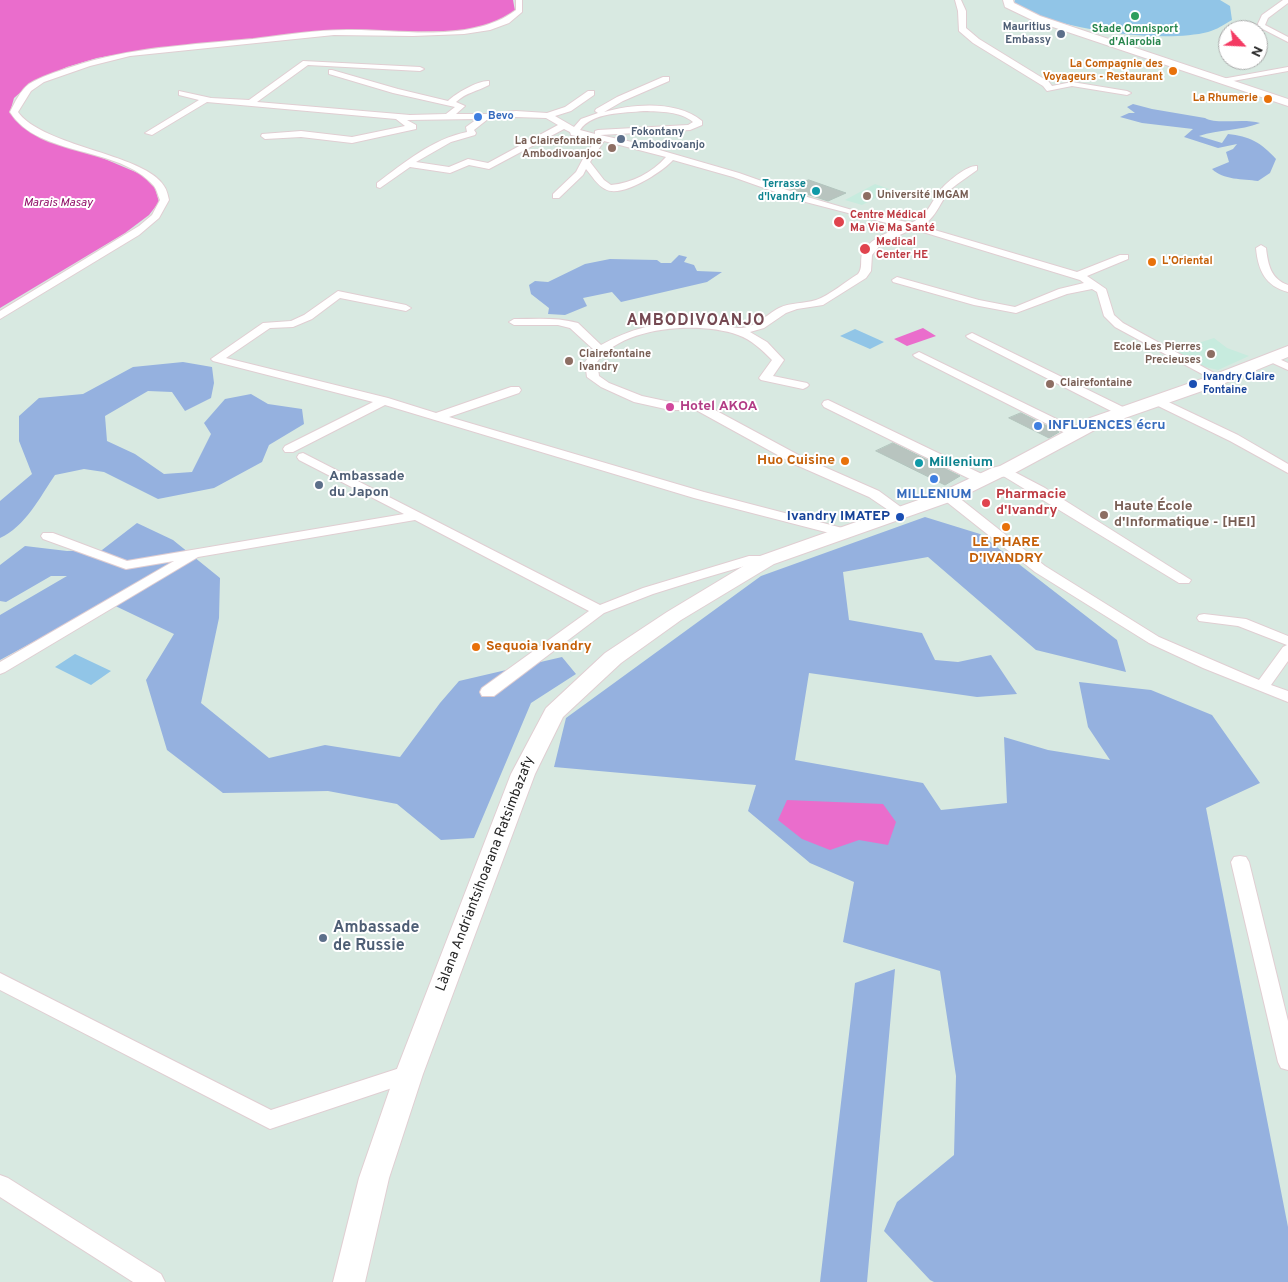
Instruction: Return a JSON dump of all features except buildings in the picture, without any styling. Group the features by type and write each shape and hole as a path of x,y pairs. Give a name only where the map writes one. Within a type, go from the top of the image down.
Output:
{"main road":[{"path":"1008,0 1009,5 1016,10 1036,18 1288,103"},
{"name":"Làlana Andriantsihoarana Ratsimbazafy","path":"349,1282 374,1178 409,1074 523,774 554,713 613,658 674,616 767,560 948,496 998,472 1005,471 1076,433 1123,412 1219,379 1288,351"}],"street":[{"path":"0,316 130,236 157,215 164,202 164,190 152,176 111,157 44,136 18,118 14,112 21,98 37,83 88,63 136,52 346,32 410,34 467,31 495,26 514,19 520,11 519,0"},
{"path":"958,0 962,11 962,29 976,41 1046,84 1050,89 1072,84 1127,92"},
{"path":"1001,0 1008,0"},
{"path":"1287,0 1265,17 1261,26 1288,40"},
{"path":"251,103 306,63 420,69"},
{"path":"1222,81 1288,69"},
{"path":"332,72 461,106 448,116"},
{"path":"574,133 584,121 620,99 666,78"},
{"path":"450,103 462,92 475,89 486,83"},
{"path":"182,93 206,99 406,119 413,126 352,140 301,134 265,136"},
{"path":"329,120 406,119 448,116 486,117 516,114 548,116 568,109 591,93"},
{"path":"149,133 206,99"},
{"path":"584,121 613,112 644,108 682,113 694,118 699,123 690,126 608,132 587,136"},
{"path":"548,116 574,133 630,144 744,178 801,198 850,212 912,226 1077,276 1095,285 1102,291 1109,316 1119,325 1219,379"},
{"path":"380,185 409,164 460,135 472,134 469,129 486,117"},
{"path":"409,164 450,170 468,162 489,166 563,126"},
{"path":"556,196 580,173 589,155 602,138"},
{"path":"586,163 600,182 609,188 624,188 664,166 671,157"},
{"path":"742,331 760,326 782,311 796,306 819,303 862,276 866,271 867,255 878,242 923,221 932,212 947,188 974,168"},
{"path":"1261,248 1268,277 1275,283 1288,289"},
{"path":"1077,276 1124,257"},
{"path":"897,280 1014,311 1058,292 1095,285"},
{"path":"406,308 338,294 308,317 293,324 267,325 218,359 384,401 698,495 845,533"},
{"path":"514,322 558,322 574,325 600,350"},
{"path":"803,385 765,378 778,360 765,345 742,331 709,325 682,324 634,333 600,350 591,362 593,377 604,386 638,399 670,406 698,406 799,461 874,494 902,513"},
{"path":"972,336 1123,412"},
{"path":"919,355 1076,433"},
{"path":"1270,358 1288,367"},
{"path":"436,417 515,390"},
{"path":"1158,400 1234,438 1288,469"},
{"path":"289,449 384,401"},
{"path":"828,404 983,480"},
{"path":"739,443 754,437"},
{"path":"303,456 599,610"},
{"path":"1005,471 1184,580"},
{"path":"948,496 1040,569 1154,640 1208,665 1288,697"},
{"path":"48,536 126,565 418,516"},
{"path":"0,669 199,552"},
{"path":"488,692 599,610 648,591 709,572 754,559 767,560"},
{"path":"1204,618 1241,622 1288,641"},
{"path":"1262,686 1288,650"},
{"path":"1240,862 1288,1062"},
{"path":"0,981 270,1120 409,1074"},
{"path":"0,1185 153,1282"}],"shaded area":[{"name":"Stade Omnisport d'Alarobia","path":"1015,0 1220,0 1230,6 1232,20 1218,20 1218,28 1188,35 1137,35 1109,32 1055,21 1032,14 1013,5"},
{"path":"1133,104 1216,121 1260,123 1199,136 1222,143 1228,134 1242,136 1255,141 1276,159 1270,173 1258,181 1234,178 1217,173 1212,169 1229,162 1226,152 1233,149 1237,144 1218,148 1184,137 1193,129 1142,123 1120,117 1129,113 1135,113 1127,107"},
{"name":"Université IMGAM","path":"875,184 890,191 862,205 845,200"},
{"path":"679,255 687,257 684,262 694,265 697,271 722,272 707,282 621,302 612,292 583,298 587,306 565,315 548,314 549,308 531,294 529,285 535,281 548,282 585,264 610,259 657,260 661,263 671,263"},
{"path":"855,329 884,342 870,349 840,336"},
{"name":"Ecole Les Pierres Precieuses","path":"1214,338 1227,348 1249,356 1218,370 1201,366 1175,353 1180,349"},
{"path":"183,362 212,367 214,383 211,398 185,411 172,392 148,391 105,416 107,441 135,454 164,474 192,472 211,434 204,423 225,399 251,394 268,404 302,409 304,424 269,445 262,462 214,488 158,499 104,472 84,469 55,475 38,502 24,519 17,527 0,538 0,501 32,474 19,441 19,416 39,398 83,394 133,367"},
{"path":"925,517 980,534 1117,640 1126,672 1036,650 928,557 843,572 849,620 922,633 935,660 958,662 991,655 1017,694 977,697 809,673 795,760 923,783 941,810 1007,803 1004,737 1048,750 1110,760 1088,727 1079,682 1151,690 1212,715 1260,783 1206,808 1288,1227 1288,1282 934,1282 930,1280 884,1231 897,1202 954,1155 956,1076 940,971 843,942 854,882 810,863 748,811 756,785 554,767 566,718 761,576"},
{"path":"137,523 173,540 220,578 219,618 201,703 269,758 325,745 400,757 440,703 459,681 562,657 576,674 531,703 474,838 441,840 397,804 328,791 223,793 167,750 146,680 174,634 107,602 0,660 0,615 67,576 51,576 6,602 0,601 0,565 25,546 67,551 102,550"},
{"path":"75,654 111,671 91,685 55,667"},
{"path":"895,969 867,1282 820,1282 855,983"}],"water":[{"name":"Marais Masay","path":"0,0 513,0 515,11 489,26 461,31 313,34 131,52 97,58 67,67 31,83 14,98 10,112 20,123 145,176 155,188 159,202 149,215 125,233 0,308"},
{"path":"923,328 936,336 907,346 894,339"},
{"path":"787,800 883,804 896,822 888,845 859,840 830,850 802,839 778,820"}],"place":[{"name":"Stade Omnisport d'Alarobia","path":"1135,16"},
{"name":"Mauritius Embassy","path":"1061,34"},
{"name":"La Compagnie des Voyageurs - Restaurant","path":"1173,71"},
{"name":"La Rhumerie","path":"1268,99"},
{"name":"Bevo","path":"478,117"},
{"name":"Fokontany Ambodivoanjo","path":"621,139"},
{"name":"La Clairefontaine Ambodivoanjoc","path":"612,148"},
{"name":"Terrasse d'Ivandry","path":"816,191"},
{"name":"Université IMGAM","path":"867,196"},
{"name":"Centre Médical Ma Vie Ma Santé","path":"839,222"},
{"name":"Medical Center HE","path":"865,249"},
{"name":"L'Oriental","path":"1152,262"},
{"name":"Ecole Les Pierres Precieuses","path":"1211,354"},
{"name":"Clairefontaine Ivandry","path":"569,361"},
{"name":"Clairefontaine","path":"1050,384"},
{"name":"Ivandry Claire Fontaine","path":"1193,384"},
{"name":"Hotel AKOA","path":"670,407"},
{"name":"INFLUENCES écru","path":"1038,426"},
{"name":"Huo Cuisine","path":"845,461"},
{"name":"Millenium","path":"919,463"},
{"name":"MILLENIUM","path":"934,479"},
{"name":"Ambassade du Japon","path":"319,485"},
{"name":"Pharmacie d'Ivandry","path":"986,503"},
{"name":"Haute École d'Informatique - [HEI]","path":"1104,515"},
{"name":"Ivandry IMATEP","path":"900,517"},
{"name":"LE PHARE D'IVANDRY","path":"1006,527"},
{"name":"Sequoia Ivandry","path":"476,647"},
{"name":"Ambassade de Russie","path":"323,938"}],"district":[{"name":"AMBODIVOANJO","path":"696,322"}]}
